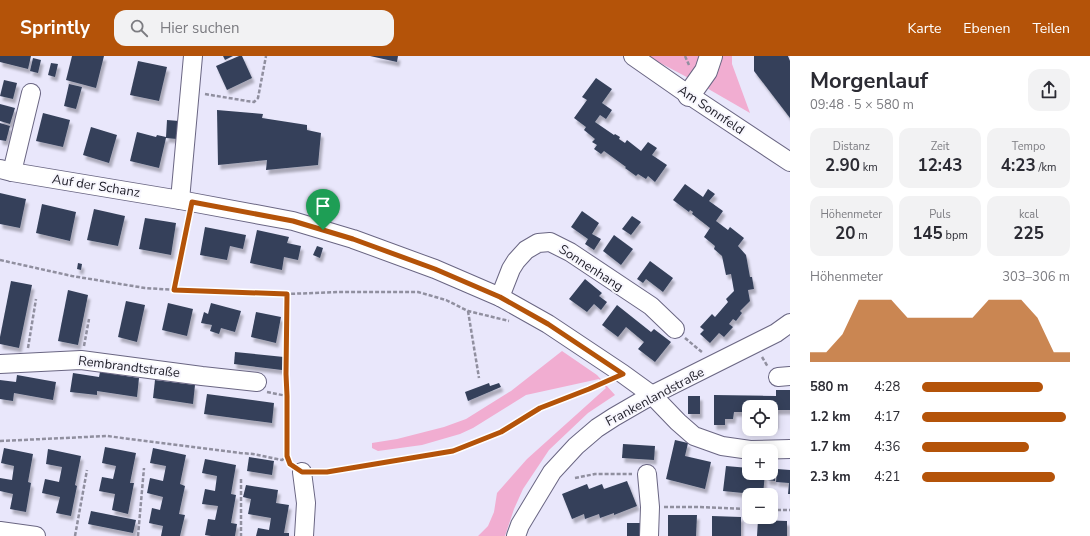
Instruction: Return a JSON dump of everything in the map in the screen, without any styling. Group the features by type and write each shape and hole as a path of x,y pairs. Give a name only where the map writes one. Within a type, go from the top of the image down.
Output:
{"highway":[{"path":"689,95 706,70 711,56"}],"street":[{"path":"186,201 189,92 193,56"},
{"name":"Am Sonnfeld","path":"633,56 790,162"},
{"name":"Auf der Schanz","path":"31,93 6,170 293,221 353,239 435,269 500,297 548,324 652,395 694,436 722,446 750,450 790,449"},
{"name":"Sonnenhang","path":"500,297 511,269 516,261 526,250 538,243 550,242 570,252 651,306 675,329"},
{"name":"Frankenlandstraße","path":"516,536 520,525 552,472 576,446 597,428 614,416 652,395 776,333 790,323"},
{"name":"Rembrandtstraße","path":"0,364 81,360 258,382"},
{"path":"302,472 306,503 304,536"},
{"path":"647,474 650,501 649,536"},
{"path":"0,531 36,536"}],"path":[{"path":"189,92 254,102 258,98 266,56"},
{"path":"174,290 186,201"},
{"path":"0,260 86,278 145,288 287,294 339,292 418,292 446,300 468,311 512,322"},
{"path":"287,294 287,456 290,464 302,472 327,472 453,451 501,432 540,408 623,374"},
{"path":"28,348 36,299"},
{"path":"468,311 479,378"},
{"path":"84,342 89,319"},
{"path":"675,329 704,353"},
{"path":"0,441 107,436 253,454 282,460 287,456"},
{"path":"138,536 144,468"},
{"path":"75,536 87,470"},
{"path":"575,478 595,474 647,474"},
{"path":"241,479 241,536"},
{"path":"650,501 697,507 742,509"},
{"path":"778,510 790,510"}],"shaded area":[{"path":"647,56 732,56 732,64 750,113 698,83"},
{"path":"562,351 597,375 615,395 588,413 549,450 523,489 514,509 505,536 478,536 488,526 494,512 497,493 527,459 606,388 599,379 526,395 473,428 460,434 422,445 378,451 372,448 372,443 397,439 444,427 466,419 511,391"}],"building":[{"path":"0,56 31,56 28,69 0,62"},
{"path":"72,56 104,56 96,88 66,80"},
{"path":"223,56 233,56 225,60"},
{"path":"242,56 252,78 227,90 216,66"},
{"path":"370,56 398,56 397,62"},
{"path":"754,56 788,56 790,61 790,118 754,71"},
{"path":"33,58 41,60 38,73 30,71"},
{"path":"138,61 167,67 159,101 130,95"},
{"path":"51,63 58,64 55,77 48,75"},
{"path":"596,78 612,89 602,103 612,110 606,119 600,115 595,122 614,135 615,134 620,137 619,139 625,143 627,140 641,151 648,142 657,148 652,155 667,165 655,182 648,176 646,179 638,174 636,176 604,151 601,154 594,149 597,145 592,142 595,139 584,130 586,127 574,118 587,100 582,97"},
{"path":"4,80 17,83 13,99 0,96"},
{"path":"69,84 82,87 76,109 64,106"},
{"path":"0,104 15,108 10,124 0,121"},
{"path":"217,110 263,114 262,118 307,125 307,130 321,133 318,165 266,170 267,160 218,165"},
{"path":"43,113 70,120 63,147 36,141"},
{"path":"167,120 179,121 177,139 166,138 159,168 130,161 137,132 156,137 157,135 166,137"},
{"path":"0,123 10,126 6,141 0,140"},
{"path":"91,127 117,135 109,163 83,155"},
{"path":"685,184 703,197 708,189 715,194 709,201 723,211 716,221 728,230 730,227 744,238 738,246 746,255 754,289 748,290 750,301 740,311 742,313 736,321 733,319 729,324 733,327 724,337 719,333 710,343 700,334 704,330 700,327 712,314 715,317 728,302 726,299 734,291 731,274 726,275 722,256 714,249 715,246 704,237 710,228 692,214 693,212 690,210 689,212 673,200"},
{"path":"0,193 26,199 20,228 0,224"},
{"path":"42,204 76,212 70,241 36,233"},
{"path":"94,209 125,216 118,246 87,240"},
{"path":"582,211 599,223 592,234 601,239 594,250 585,244 588,239 571,227"},
{"path":"632,216 641,222 631,235 622,229"},
{"path":"145,218 176,223 171,255 139,249"},
{"path":"205,227 246,235 243,249 230,246 227,260 200,255"},
{"path":"257,230 289,237 287,243 301,246 298,260 284,257 282,270 250,263"},
{"path":"614,235 633,249 621,265 603,251"},
{"path":"317,246 323,248 320,258 313,255"},
{"path":"650,261 673,278 663,292 646,279 643,283 637,279"},
{"path":"78,263 82,264 81,270 77,269"},
{"path":"585,279 602,293 599,296 607,302 601,310 594,304 587,312 569,299"},
{"path":"11,281 32,285 19,348 0,344 0,337"},
{"path":"68,290 88,295 78,345 58,341"},
{"path":"126,301 145,305 137,342 118,337"},
{"path":"168,303 193,309 187,336 162,330"},
{"path":"211,303 241,311 235,332 221,328 219,334 210,331 212,325 201,323 204,312 208,314"},
{"path":"617,305 651,332 654,329 671,342 655,362 638,349 644,342 626,327 618,337 602,325"},
{"path":"256,312 281,317 276,343 251,337"},
{"path":"235,352 284,357 282,370 234,364"},
{"path":"100,372 139,378 137,397 97,391 97,395 70,392 73,373 99,377"},
{"path":"17,375 56,382 53,400 14,393 13,401 0,399 0,380 16,382"},
{"path":"155,380 195,385 193,404 153,398"},
{"path":"489,383 490,386 499,383 501,387 468,401 465,392"},
{"path":"776,390 790,390 790,410 778,410 778,400 742,400 742,412 734,412 733,419 725,419 725,425 714,425 714,395 776,396"},
{"path":"207,394 274,403 272,423 204,414"},
{"path":"688,396 700,396 700,414 688,414"},
{"path":"675,440 688,443 685,456 711,462 705,489 666,479"},
{"path":"623,444 655,446 654,460 622,458"},
{"path":"105,447 136,453 130,483 134,483 128,514 112,510 115,494 99,491 102,477 113,479 116,466 102,463"},
{"path":"4,448 33,454 28,482 31,483 26,512 10,509 13,494 0,491 0,478 12,480 14,466 1,463"},
{"path":"153,448 186,455 180,484 185,486 179,514 185,515 180,536 161,536 163,526 149,523 152,508 160,510 163,497 147,493 150,478 163,481 166,466 150,463"},
{"path":"48,449 81,456 71,516 56,513 60,497 42,493 45,479 59,482 62,467 46,464"},
{"path":"249,457 274,461 272,475 247,471"},
{"path":"205,459 236,465 231,494 236,495 231,523 237,524 235,536 205,535 208,519 215,520 218,506 202,504 205,489 215,491 217,476 202,473"},
{"path":"726,466 742,467 742,480 764,480 764,488 742,488 742,493 723,491"},
{"path":"778,469 790,470 790,494 788,494 789,483 776,482 776,480 778,480"},
{"path":"627,481 637,506 614,515 614,513 600,518 599,514 585,519 584,514 572,519 562,494 587,484 589,489 602,484 604,489"},
{"path":"246,485 278,490 276,503 289,505 284,533 289,533 289,536 256,536 258,528 269,530 271,518 248,514 251,499 243,497"},
{"path":"91,511 136,520 133,533 88,524"},
{"path":"668,515 697,515 696,536 668,536"},
{"path":"712,516 741,517 741,536 712,536"},
{"path":"778,521 787,521 787,536 757,536 758,524 778,524"},
{"path":"627,523 642,523 642,536 627,536"}],"route":[{"path":"192,202 293,221 323,230 353,239 435,269 500,297 548,324 623,374 540,408 501,432 453,451 327,472 302,472 290,464 287,456 287,294 174,290 192,202"}]}
